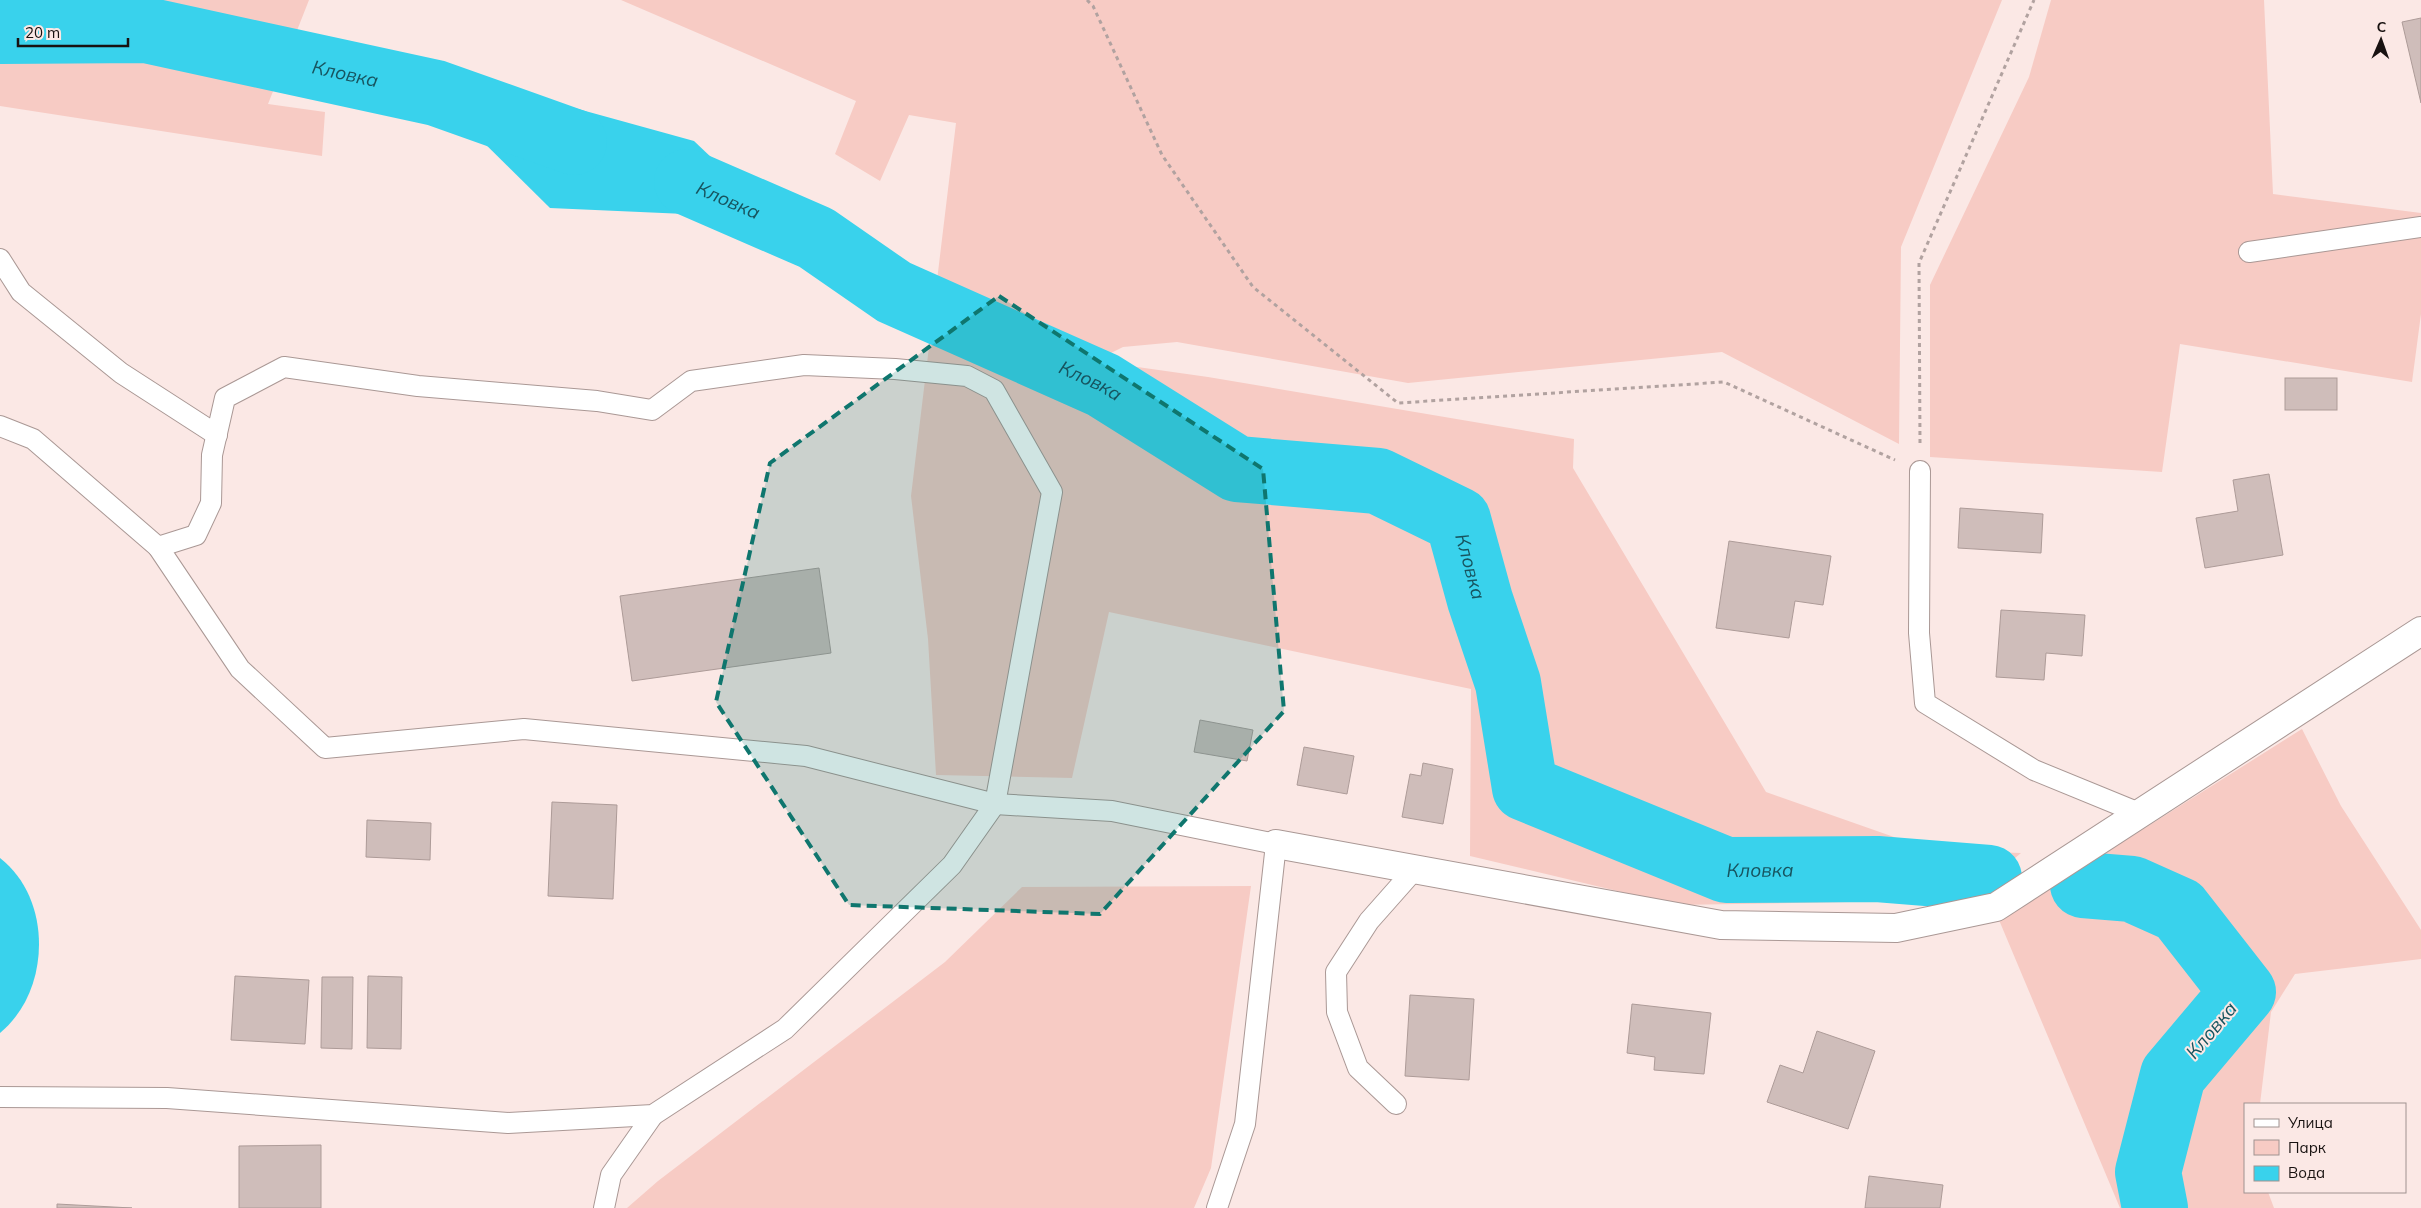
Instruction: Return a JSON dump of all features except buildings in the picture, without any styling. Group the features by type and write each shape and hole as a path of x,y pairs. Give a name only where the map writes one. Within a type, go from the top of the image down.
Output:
{"street":[{"path":"1276,844 1721,925 1896,928 1996,908 2421,631"}],"lane":[{"path":"2249,252 2421,227"},
{"path":"0,259 21,292 121,373 216,435"},
{"path":"158,547 196,535 211,502 212,455 225,398 284,367 418,386 597,401 652,410 691,381 804,365 895,369 967,376 994,390 1052,492 995,804 952,865 786,1029 653,1115 611,1175 604,1208"},
{"path":"0,426 33,439 158,547 240,669 325,748 524,729 806,756 995,804 1112,811 1276,844 1245,1124 1217,1208"},
{"path":"1920,471 1919,633 1925,703 2034,770 2140,813"},
{"path":"1396,1104 1358,1068 1337,1012 1336,972 1369,921 1415,869"},
{"path":"0,1097 167,1098 508,1123 653,1115"}],"path":[{"path":"1087,0 1093,6 1162,155 1253,287 1398,403 1724,382 1920,471 1919,263 2034,0"}],"highlighted area":[{"path":"999,296 1263,469 1284,711 1100,914 849,905 716,702 770,463"}],"green space":[{"path":"0,0 309,0 268,104 325,112 322,156 0,106"},
{"path":"621,0 2002,0 1901,247 1899,444 1722,352 1408,383 1177,342 1123,347 1095,361 1208,377 1574,439 1573,468 1766,792 1931,850 2021,853 1966,900 1676,905 1470,856 1471,689 1109,612 1072,778 936,775 928,639 911,496 956,123 909,115 880,181 835,154 856,101"},
{"path":"2051,0 2264,0 2273,194 2421,213 2421,314 2412,382 2180,344 2162,472 1930,457 1930,285 2029,77"},
{"path":"2302,729 2341,806 2421,930 2421,959 2295,974 2271,1012 2260,1103 2244,1103 2244,1193 2268,1193 2274,1208 2120,1208 1999,920"},
{"path":"1251,886 1211,1168 1194,1208 627,1208 658,1181 945,962 1022,887"}],"water":[{"path":"513,91 694,141 775,218 550,208 469,128"},
{"path":"0,858 17,876 30,897 37,920 39,945 36,970 29,994 17,1015 0,1033"}],"waterway":[{"name":"Кловка","path":"0,31 146,30 436,93 574,142"},
{"name":"Кловка","path":"687,182 816,238 894,292 1103,385 1237,469 1378,481 1458,520 1480,600 1508,683 1525,788 1726,870 1877,869 1989,878"},
{"name":"Кловка","path":"2083,885 2132,889 2179,910 2243,992 2173,1075 2148,1172 2155,1208"}]}
